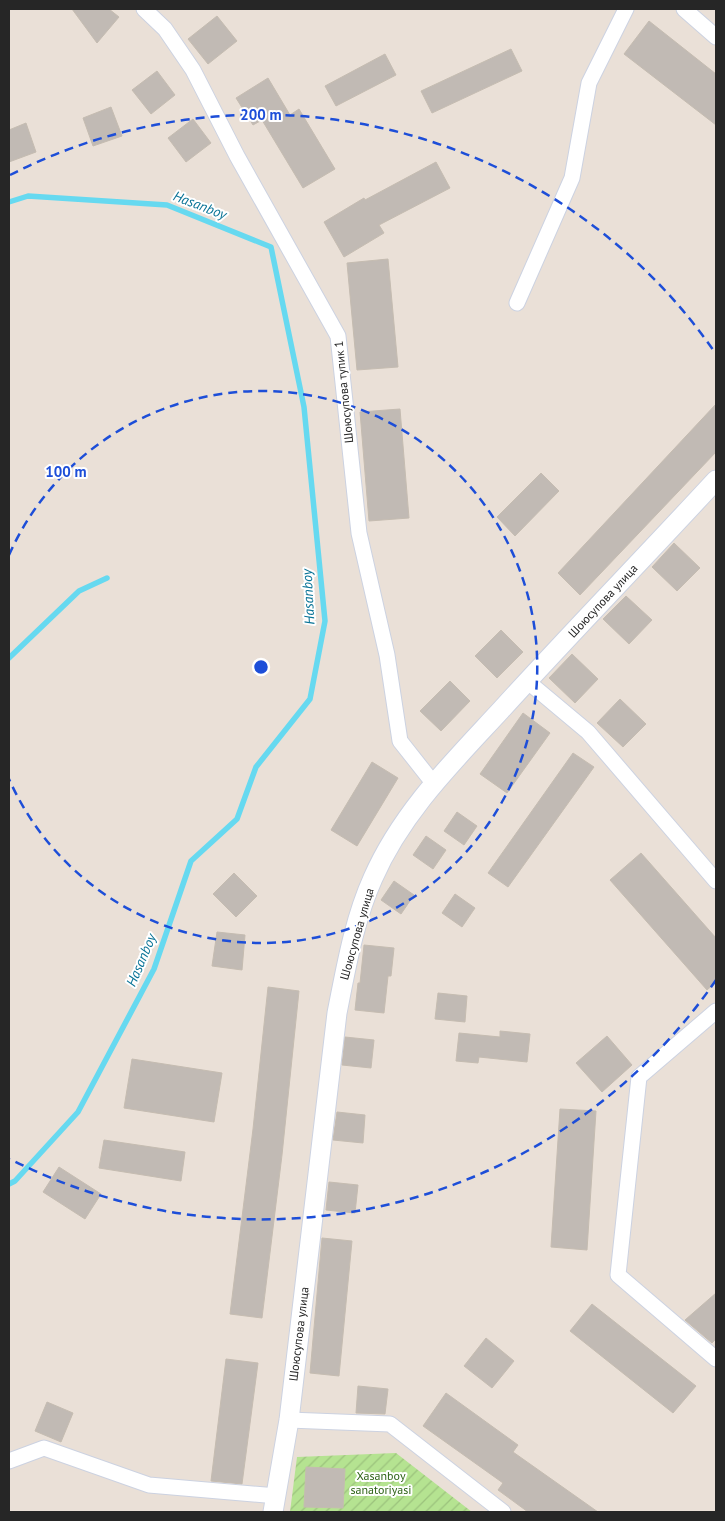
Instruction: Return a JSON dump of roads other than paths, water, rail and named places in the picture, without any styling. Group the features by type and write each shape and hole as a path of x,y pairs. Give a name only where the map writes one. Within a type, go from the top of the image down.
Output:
{"street":[{"name":"Шоюсупова тупик 1","path":"144,9 164,29 193,70 237,156 338,336 359,533 387,655 400,741 434,784"},
{"path":"517,303 572,178 589,83 626,9"},
{"path":"684,9 716,37"},
{"name":"Шоюсупова улица","path":"275,1504 289,1420 337,1013 344,974 363,905 373,878 401,827 434,784 527,681 716,480"},
{"path":"527,681 588,732 716,881"},
{"path":"716,1010 639,1076 618,1275 716,1359"},
{"path":"289,1420 390,1424 504,1512"},
{"path":"9,1461 44,1448 149,1485 275,1504"}],"waterway":[{"name":"Hasanboy","path":"9,202 28,196 167,205 271,247 304,407 325,621 310,699 256,767 237,819 191,861 154,969 78,1112 15,1181 9,1184"},
{"path":"9,658 79,591 107,578"}],"park label":[{"name":"Xasanboy sanatoriyasi","path":"381,1483"}]}
